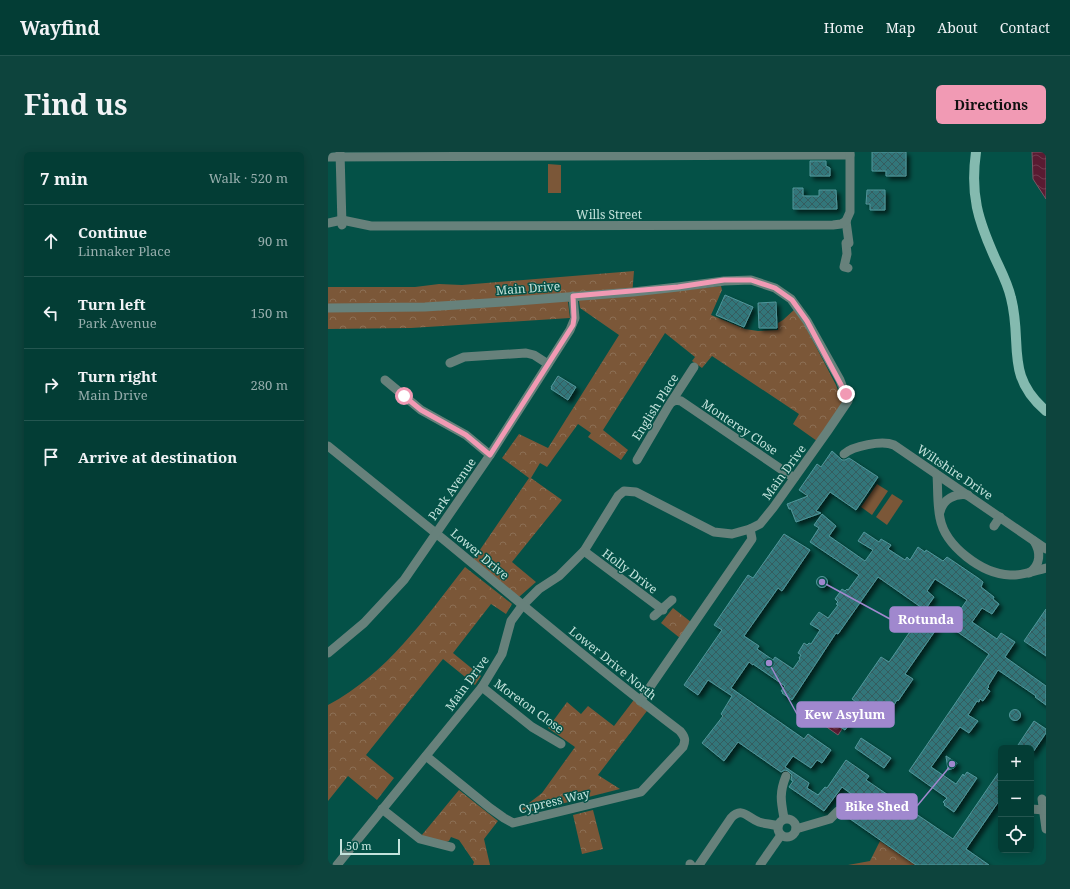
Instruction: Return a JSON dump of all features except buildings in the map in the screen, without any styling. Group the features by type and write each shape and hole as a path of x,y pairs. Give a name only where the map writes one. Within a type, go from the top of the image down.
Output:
{"main road":[{"path":"976,152 973,177 975,202 982,227 1011,297 1018,368 1028,393 1046,411"}],"street":[{"path":"340,154 342,223"},
{"path":"328,157 340,154 850,154 850,212 846,221 849,243 846,243 847,254 844,267 848,268"},
{"name":"Wills Street","path":"328,222 342,223 355,228 371,226 832,225 841,224 846,221"},
{"name":"Wills Street","path":"328,228 342,223"},
{"name":"Main Drive","path":"328,308 425,307 678,287 724,280 751,280 775,288 792,300 807,321 840,380 848,400 770,512 760,524 750,529 732,534 714,532 636,492 624,492 618,496 584,551 559,576 540,589 522,606 511,621 502,654 482,687 337,865"},
{"name":"Park Avenue","path":"328,653 351,635 404,580 490,455 573,325 573,296"},
{"path":"450,363 464,357 526,353 534,355 548,364"},
{"name":"English Place","path":"637,460 668,407 694,367"},
{"path":"385,380 421,410 466,435 490,455"},
{"name":"Monterey Close","path":"672,402 676,400 681,401 794,478"},
{"name":"Wiltshire Drive","path":"844,454 851,449 880,443 889,443 1046,549"},
{"name":"Lower Drive","path":"328,446 436,533 522,606"},
{"path":"937,475 940,518 944,530 952,544 977,563 1006,575 1028,574 1046,568"},
{"path":"940,518 942,506 946,501 959,494 968,495"},
{"path":"994,526 1000,517"},
{"path":"640,701 752,538 750,529"},
{"path":"1028,574 1034,569 1038,561 1039,552 1034,541"},
{"name":"Holly Drive","path":"584,551 663,610"},
{"path":"654,616 663,610 672,600"},
{"name":"Lower Drive North","path":"522,606 640,701 680,731 684,736 685,741"},
{"name":"Moreton Close","path":"482,687 532,727 561,744"},
{"name":"Cypress Way","path":"426,756 490,808 513,823 641,792 683,747 685,741"},
{"path":"784,818 781,793 786,776"},
{"path":"1042,799 1046,829"},
{"path":"382,809 420,839 451,847"},
{"path":"1034,809 1044,810"},
{"path":"796,829 835,816 838,811"},
{"path":"693,865 731,818 736,814 745,814 759,822 778,826"},
{"path":"784,818 793,820 796,824 795,834 789,837 781,835 778,830 780,821 784,818"},
{"path":"760,865 781,835"}],"green space":[{"path":"548,164 561,165 561,193 548,193"},
{"path":"634,271 632,296 721,286 722,290 711,315 745,329 758,331 778,330 778,323 795,309 836,385 843,404 817,441 793,424 799,414 712,356 702,368 692,361 695,357 665,333 603,430 628,450 621,460 588,437 591,433 578,424 547,467 540,463 531,478 562,500 512,562 536,582 519,597 473,560 529,478 502,458 519,434 548,448 619,335 580,308 579,301 568,302 570,318 411,328 328,329 328,287 415,287 439,284 462,285"},
{"path":"877,484 888,491 872,515 861,507"},
{"path":"892,494 903,501 887,525 876,517"},
{"path":"465,567 512,604 506,614 491,604 453,653 481,676 475,685 443,659 366,755 394,778 377,800 348,776 328,801 328,705 369,678 404,644"},
{"path":"673,608 691,622 680,638 661,623"},
{"path":"636,697 650,707 598,775 620,789 533,811 520,810 542,793 575,747 548,728 567,702 581,714 588,706 614,726"},
{"path":"459,790 498,821 484,839 490,865 473,865 474,862 459,840 451,837 449,841 446,842 421,836"},
{"path":"593,810 603,849 582,854 573,815"},
{"path":"880,841 916,865 848,865 870,861"}],"water":[{"path":"1032,152 1046,152 1046,199 1033,179"},
{"path":"818,712 842,729 838,735 814,718"}],"place":[{"name":"Rotunda","path":"822,582"},
{"name":"Kew Asylum","path":"769,663"},
{"name":"Bike Shed","path":"952,764"}],"route":[{"path":"404,396 427,414 466,435 490,455 573,325 573,296 633,292 724,280 751,280 775,288 792,300 807,321 840,380 846,394"}]}
